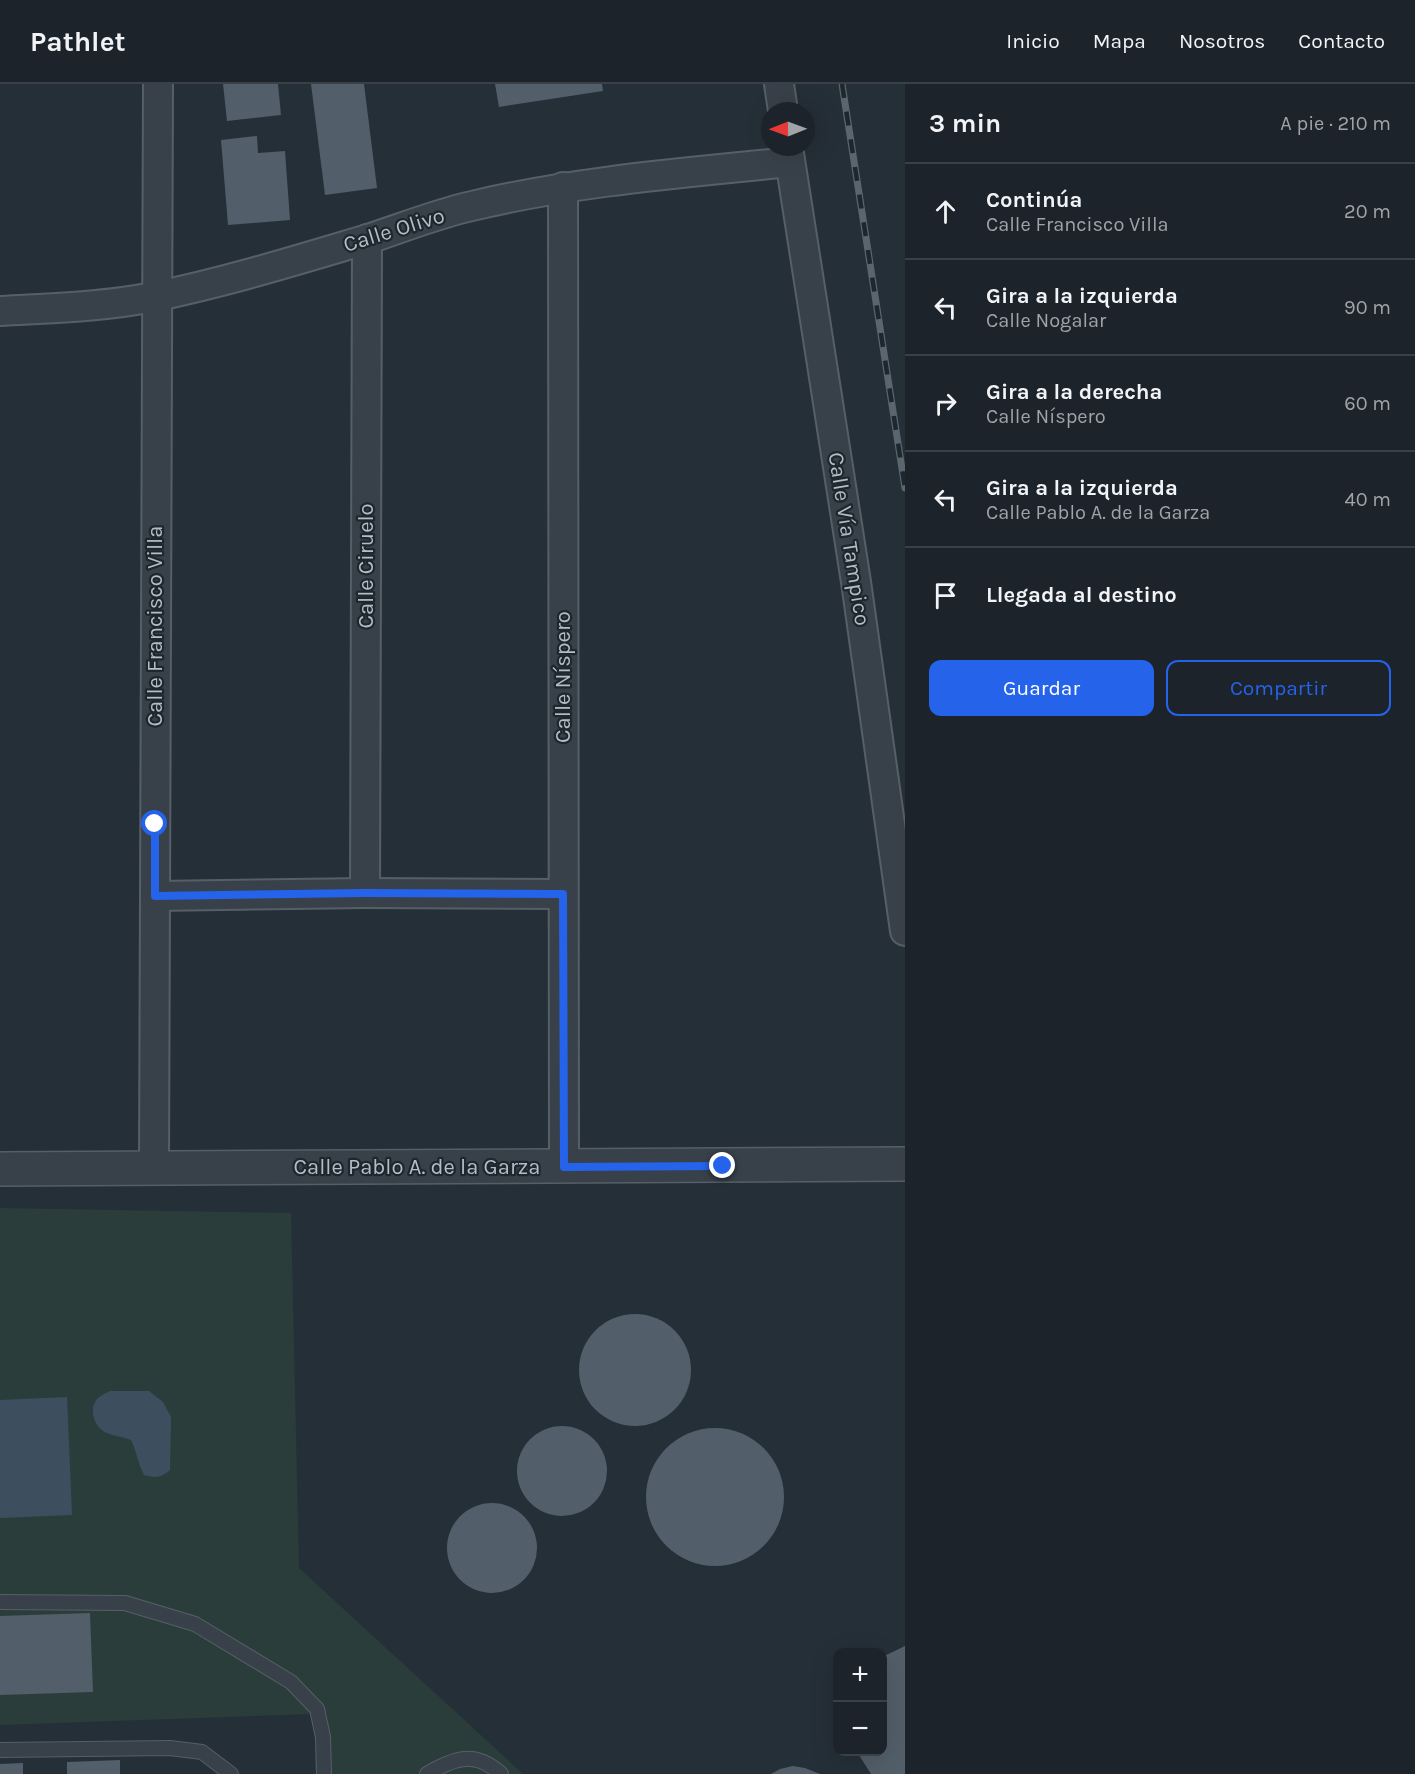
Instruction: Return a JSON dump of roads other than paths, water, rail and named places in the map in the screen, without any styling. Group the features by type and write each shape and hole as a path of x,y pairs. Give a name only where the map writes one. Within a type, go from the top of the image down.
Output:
{"street":[{"name":"Calle Francisco Villa","path":"154,1168 158,84"},
{"path":"779,84 782,102"},
{"name":"Calle Olivo","path":"0,310 120,303 156,296 246,274 367,239 468,206 563,187 775,156"},
{"name":"Calle Vía Tampico","path":"789,156 856,582 905,931"},
{"name":"Calle Níspero","path":"563,187 564,1167"},
{"name":"Calle Ciruelo","path":"365,893 367,239"},
{"path":"155,896 365,893 563,894"},
{"name":"Calle Pablo A. de la Garza","path":"0,1169 905,1164"}],"lane":[{"path":"0,1602 125,1603 195,1624 291,1682 317,1709 323,1737 324,1774"},
{"path":"0,1750 170,1748 202,1752 231,1774"},
{"path":"427,1774 448,1762 470,1757 494,1767 501,1774"}],"water":[{"path":"110,1391 149,1391 163,1402 171,1417 170,1470 167,1473 158,1477 144,1475 131,1440 107,1433 96,1423 93,1413 94,1403"},
{"path":"67,1397 72,1515 0,1518 0,1400"}],"railway":[{"path":"842,84 905,488"}]}
